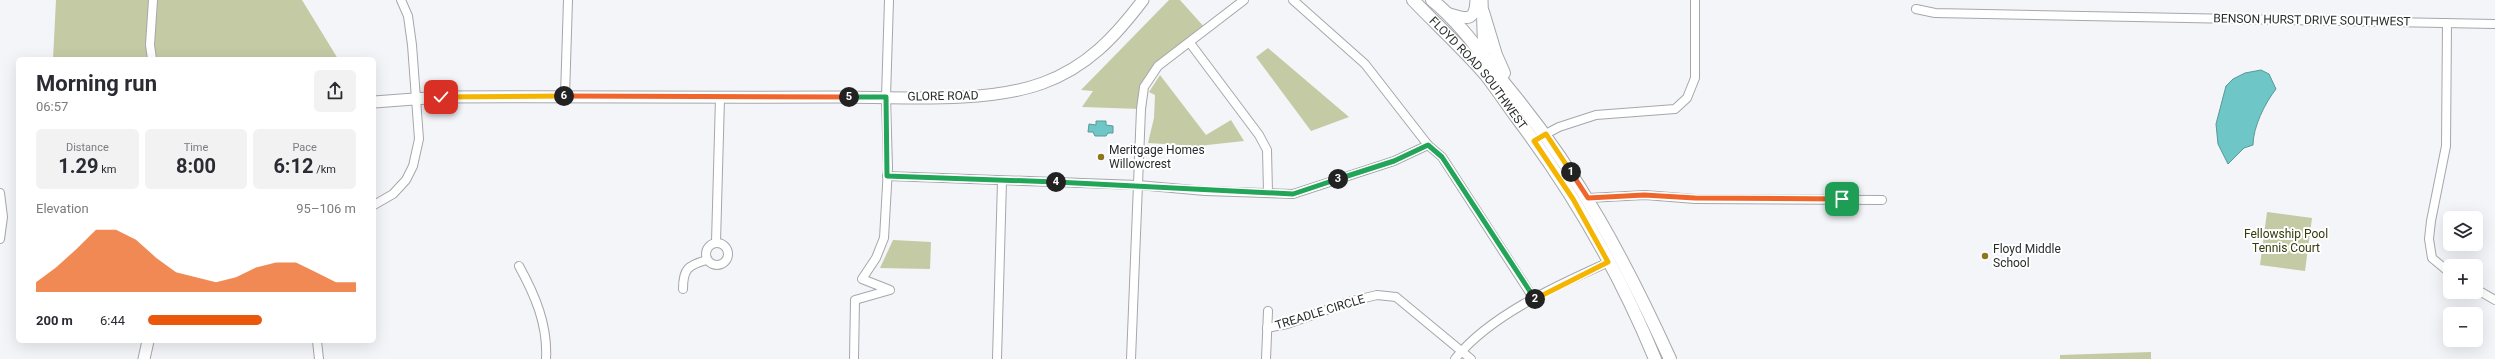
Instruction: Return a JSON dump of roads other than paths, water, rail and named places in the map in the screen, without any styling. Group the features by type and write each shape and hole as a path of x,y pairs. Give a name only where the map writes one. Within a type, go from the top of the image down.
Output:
{"main road":[{"name":"FLOYD ROAD SOUTHWEST","path":"1413,0 1485,74 1534,141 1573,199 1608,262 1655,359"},
{"name":"FLOYD ROAD SOUTHWEST","path":"1432,0 1450,14 1484,54 1546,134 1588,198 1625,266 1670,359"},
{"path":"1482,6 1496,55 1520,100"}],"street":[{"path":"152,57 150,45 153,0"},
{"path":"376,204 401,188 413,166 419,139 411,38 408,16 401,0"},
{"path":"565,96 568,0"},
{"path":"854,359 855,300 890,290 862,279 876,258 884,238 887,176 886,97 889,0"},
{"name":"GLORE ROAD","path":"376,102 441,97 565,96 720,98 997,95 1041,84 1072,71 1100,51 1124,26 1143,0"},
{"path":"1130,359 1141,109 1144,87 1158,66 1190,43 1244,0"},
{"path":"1294,0 1370,69 1428,145 1442,157 1534,299"},
{"path":"1450,14 1465,19 1472,16 1476,10 1476,0"},
{"path":"1534,141 1546,134 1596,115 1675,109 1687,98 1695,78 1695,0"},
{"path":"1482,6 1485,74"},
{"name":"BENSON HURST DRIVE SOUTHWEST","path":"1916,9 1935,13 2495,24"},
{"path":"2443,268 2432,258 2429,239 2446,146 2448,112 2447,23"},
{"path":"1190,43 1259,135 1267,150 1268,193"},
{"path":"716,242 720,98"},
{"path":"887,176 1138,185 1205,191 1293,194 1394,161 1428,145"},
{"path":"997,359 1002,180"},
{"path":"0,193 3,217 0,239"},
{"path":"1588,198 1644,195 1695,198 1882,200"},
{"path":"707,260 706,248 716,242"},
{"path":"683,289 683,276 687,269 695,263 707,260 717,265 727,259 727,248 716,242"},
{"path":"1455,359 1461,351 1488,326 1534,299 1608,262"},
{"path":"519,266 539,307 546,334 546,359"},
{"path":"2483,293 2495,300"},
{"name":"TREADLE CIRCLE","path":"1267,328 1287,324 1352,301 1383,295 1396,297 1471,359"},
{"path":"1266,359 1268,311"},
{"path":"144,359 148,343"},
{"path":"317,343 319,359"}],"water":[{"path":"2261,70 2269,74 2276,89 2257,123 2253,145 2244,148 2228,164 2218,144 2216,124 2226,86 2233,79 2245,73"},
{"path":"1096,121 1106,121 1106,125 1113,126 1113,133 1108,133 1106,136 1095,136 1093,132 1088,132 1089,124 1096,125"}],"place":[{"name":"Meritgage Homes Willowcrest","path":"1101,157"},
{"name":"Floyd Middle School","path":"1985,256"}],"park label":[{"name":"Fellowship Pool Tennis Court","path":"2286,241"}]}
